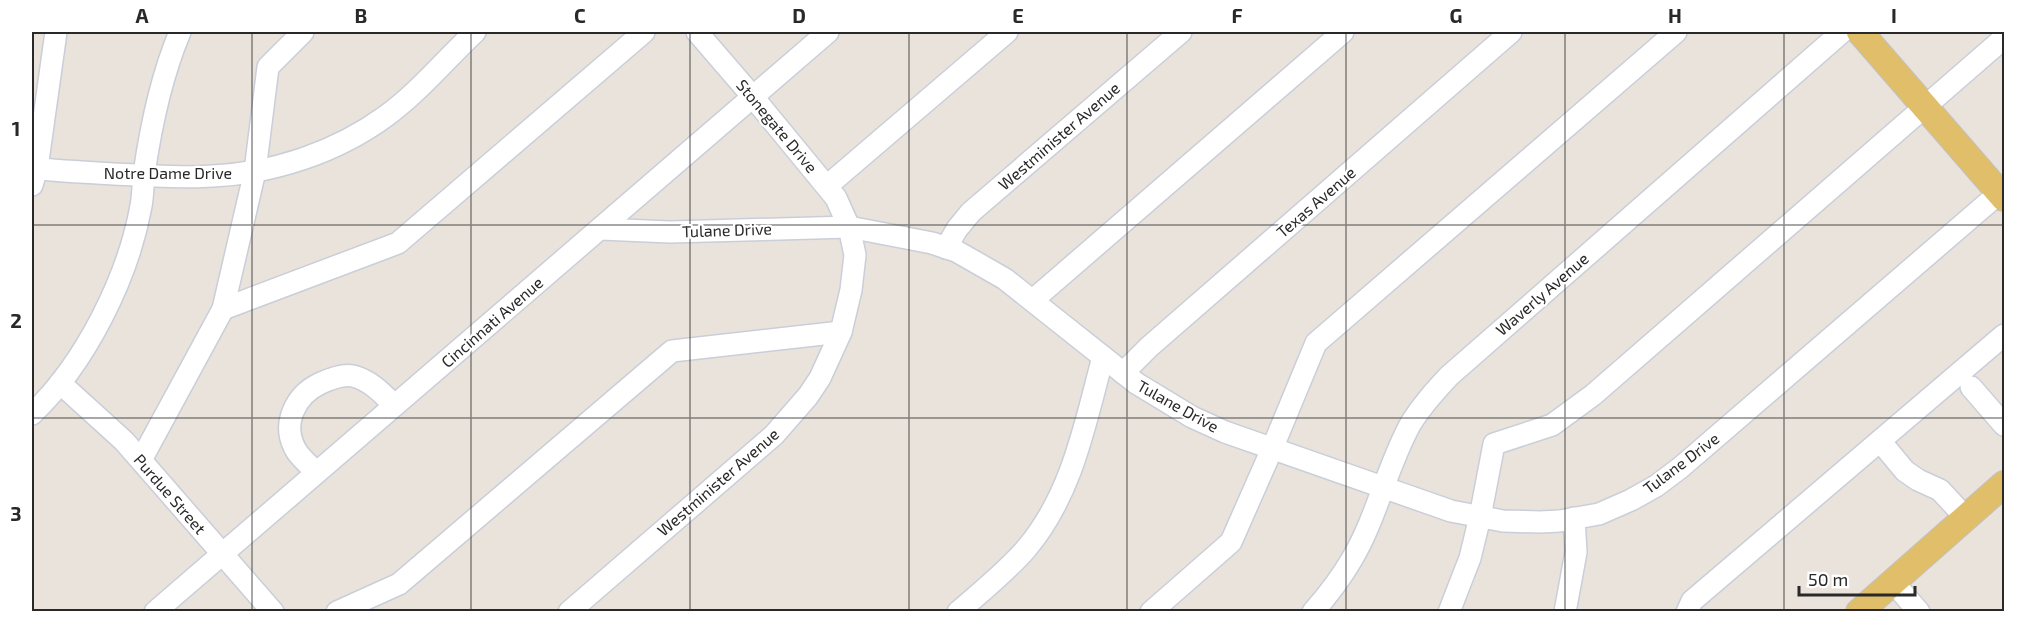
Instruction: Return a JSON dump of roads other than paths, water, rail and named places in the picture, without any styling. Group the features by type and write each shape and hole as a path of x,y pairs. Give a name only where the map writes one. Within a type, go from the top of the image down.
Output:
{"main road":[{"path":"1860,32 2003,193"},
{"path":"1859,612 2004,484"}],"street":[{"path":"33,174 56,32"},
{"path":"32,414 60,383 114,295 131,247 142,205 144,175 156,105 170,55 180,32"},
{"path":"141,460 223,309 255,171 268,67 303,32"},
{"name":"Notre Dame Drive","path":"33,174 66,172 211,177 255,171 309,157 356,136 387,116 475,32"},
{"path":"223,309 398,243 644,32"},
{"name":"Stonegate Drive","path":"696,32 827,186 849,227"},
{"name":"Cincinnati Avenue","path":"155,612 828,32"},
{"path":"827,186 1007,32"},
{"name":"Westminister Avenue","path":"946,248 971,212 1180,32"},
{"path":"1033,300 1343,32"},
{"name":"Texas Avenue","path":"1123,373 1149,347 1511,32"},
{"path":"1151,612 1231,542 1316,343 1676,32"},
{"name":"Waverly Avenue","path":"1313,612 1335,586 1353,558 1398,451 1427,399 1449,376 1842,32"},
{"path":"1449,612 1470,558 1494,444 1552,424 1593,395 2004,38"},
{"name":"Tulane Drive","path":"601,229 670,232 849,227 932,243 976,261 1005,279 1136,383 1192,417 1225,432 1451,511 1503,521 1530,522 1599,514 1656,486 2003,193"},
{"name":"Westminister Avenue","path":"569,612 774,435 820,378 841,332 851,290 855,255 849,227"},
{"path":"337,612 399,584 672,351 841,332"},
{"path":"1687,612 1692,601 2001,348"},
{"path":"958,612 1005,571 1027,547 1049,517 1076,458 1103,357"},
{"path":"316,472 298,453 292,442 291,417 294,406 302,396 313,387 326,381 352,376 374,386 394,405"},
{"name":"Purdue Street","path":"60,383 124,441 273,612"},
{"path":"1971,387 2004,426"},
{"path":"1884,446 1911,475 1940,490 1966,518"},
{"path":"1565,612 1576,552 1574,518"},
{"path":"1893,582 1918,612"}]}
